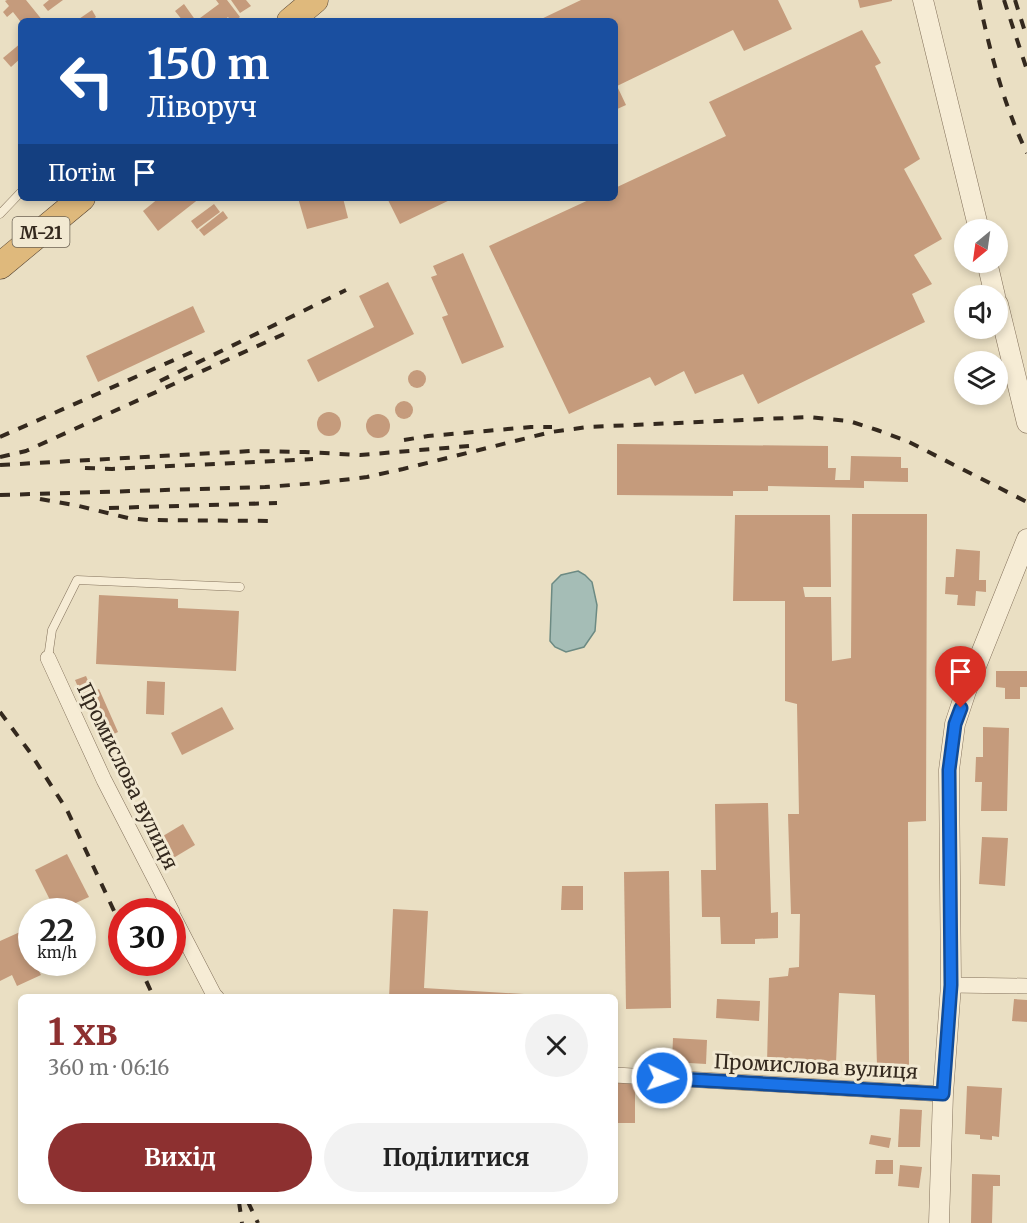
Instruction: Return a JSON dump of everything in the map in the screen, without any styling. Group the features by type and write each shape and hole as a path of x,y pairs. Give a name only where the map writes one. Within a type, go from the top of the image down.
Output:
{"highway":[{"path":"294,18 315,0"},
{"name":"М-21","path":"0,266 78,201"}],"street":[{"path":"922,0 976,219"},
{"path":"1007,339 1027,423"},
{"path":"939,1223 943,1094 951,985 949,770 955,724 966,691 1027,540"},
{"name":"Промислова вулиця","path":"48,658 104,780 164,898"},
{"name":"Промислова вулиця","path":"186,940 213,994"},
{"path":"951,985 1027,986"},
{"name":"Промислова вулиця","path":"618,1076 943,1094"}],"lane":[{"path":"0,214 18,195"},
{"path":"48,658 52,630 77,580 240,587"}],"water":[{"path":"578,571 592,582 597,605 595,631 584,647 566,652 555,647 550,641 552,584 561,575"}],"building":[{"path":"26,0 41,18 18,18 13,12 7,17 3,12 9,6 5,1"},
{"path":"49,0 63,0 48,11 43,5"},
{"path":"216,0 227,0 240,17 200,18 219,4"},
{"path":"231,0 246,0 251,6 240,13"},
{"path":"581,0 778,0 792,29 744,51 733,30 618,86 618,18 543,18"},
{"path":"858,0 892,0 892,1 860,8"},
{"path":"184,4 194,18 181,18 175,11"},
{"path":"92,10 96,17 95,18 80,18"},
{"path":"862,30 881,63 875,66 920,159 904,169 942,239 914,255 932,284 912,294 925,322 758,404 743,374 695,394 684,371 655,386 650,377 569,414 489,246 586,201 618,201 618,187 726,136 709,102"},
{"path":"18,46 18,61 11,67 3,58"},
{"path":"618,88 626,105 618,109"},
{"path":"155,201 196,201 158,231 143,211"},
{"path":"299,201 344,201 348,218 307,229"},
{"path":"388,201 448,201 400,224"},
{"path":"214,204 220,212 197,229 191,221"},
{"path":"223,211 228,218 204,236 199,230"},
{"path":"463,253 504,347 462,364 442,317 448,315 431,277 437,275 433,266"},
{"path":"388,282 414,334 318,382 307,360 374,327 359,296"},
{"path":"193,306 205,332 98,382 86,356"},
{"path":"417,370 423,373 426,379 423,385 417,388 411,385 408,379 411,373"},
{"path":"404,401 410,404 413,410 410,416 404,419 398,416 395,410 398,404"},
{"path":"329,412 338,415 341,424 338,433 329,436 320,433 317,424 320,415"},
{"path":"378,414 387,417 390,426 387,435 378,438 369,435 366,426 369,417"},
{"path":"617,444 828,446 828,468 836,468 835,480 850,480 851,456 901,457 901,468 908,468 908,482 864,481 864,488 768,486 768,491 733,491 733,496 617,495"},
{"path":"852,514 927,514 926,821 908,822 909,1067 877,1066 875,995 839,993 836,1063 767,1064 769,978 788,976 789,968 799,967 800,914 791,914 788,814 799,814 797,704 785,701 785,601 733,601 735,515 830,515 831,587 803,587 805,597 831,597 832,661 851,658"},
{"path":"956,549 980,551 979,580 986,580 986,592 976,591 975,606 957,605 958,595 945,594 946,577 954,577"},
{"path":"99,595 178,599 178,608 239,611 236,671 96,664"},
{"path":"996,671 1027,671 1027,687 1020,687 1020,699 1005,699 1005,688 996,687"},
{"path":"86,676 93,692 99,689 118,732 101,740 75,680"},
{"path":"147,681 165,682 164,715 146,714"},
{"path":"222,707 234,729 182,755 171,733"},
{"path":"983,727 1009,728 1007,811 981,811 982,782 975,782 976,757 983,757"},
{"path":"768,803 771,913 778,912 778,938 755,939 755,944 721,944 720,917 702,917 701,870 716,870 715,804"},
{"path":"183,824 195,845 165,863 153,842"},
{"path":"982,837 1008,838 1005,886 979,884"},
{"path":"67,854 89,897 49,898 35,870"},
{"path":"669,871 671,1008 626,1009 624,872"},
{"path":"562,886 583,886 583,910 561,910"},
{"path":"393,909 428,911 424,988 524,994 389,994"},
{"path":"18,933 18,976 39,976 17,986 12,975 0,981 0,941"},
{"path":"717,999 760,1001 759,1021 716,1018"},
{"path":"1014,999 1027,1000 1027,1022 1012,1021"},
{"path":"673,1038 707,1040 706,1064 672,1062"},
{"path":"618,1082 635,1082 635,1123 618,1123"},
{"path":"967,1086 1002,1088 999,1137 992,1136 992,1140 980,1139 980,1135 965,1134"},
{"path":"900,1109 922,1110 920,1147 898,1147"},
{"path":"871,1135 891,1138 889,1148 869,1144"},
{"path":"876,1160 893,1160 893,1174 875,1174"},
{"path":"900,1165 922,1167 919,1188 898,1186"},
{"path":"972,1174 1000,1175 1000,1186 993,1186 992,1223 971,1223"}],"railway":[{"path":"979,0 998,78 1011,117 1027,153"},
{"path":"1004,0 1027,70"},
{"path":"1015,0 1027,38"},
{"path":"160,381 346,290"},
{"path":"0,457 26,451 284,334"},
{"path":"0,437 201,348"},
{"path":"0,495 265,487 318,483 367,477 551,432 588,427 809,417 849,421 907,441 1027,502"},
{"path":"404,440 428,436 552,427"},
{"path":"0,465 251,451 360,455 469,446"},
{"path":"85,468 112,469 313,459"},
{"path":"40,499 128,518 148,520 275,521"},
{"path":"109,508 277,503"},
{"path":"0,712 29,751 67,810 108,898"},
{"path":"144,976 152,994"},
{"path":"239,1204 242,1223"},
{"path":"249,1204 258,1223"}],"route":[{"path":"662,1078 943,1094 951,985 949,770 955,724 961,708"}]}
